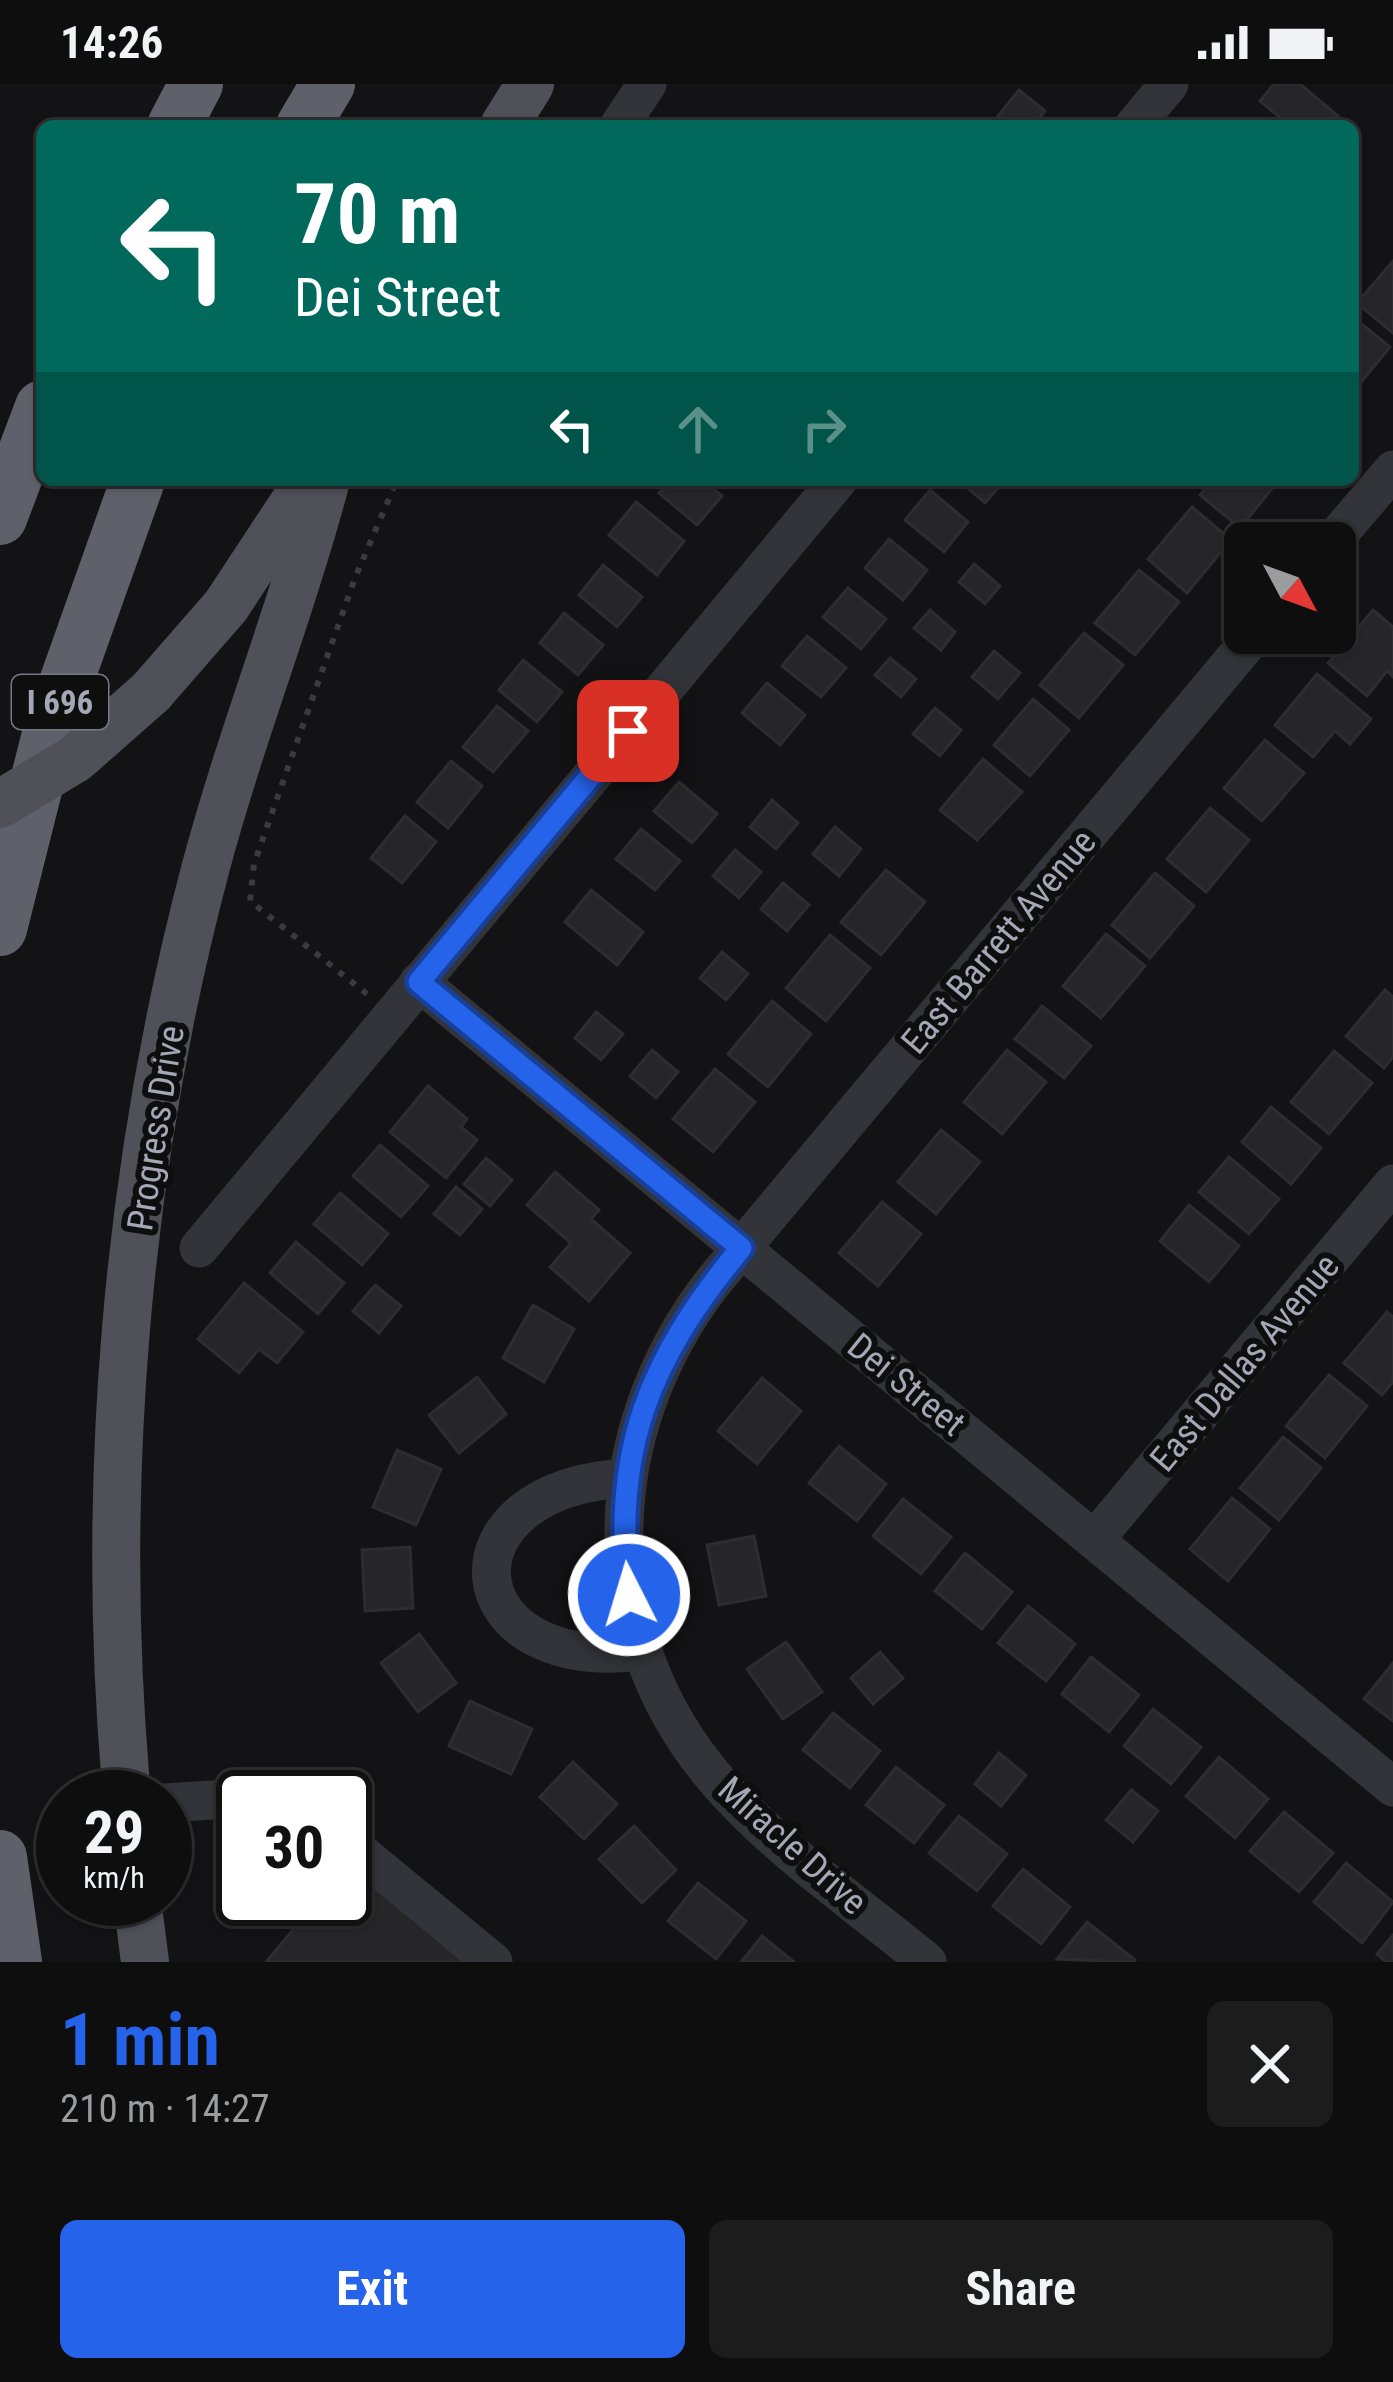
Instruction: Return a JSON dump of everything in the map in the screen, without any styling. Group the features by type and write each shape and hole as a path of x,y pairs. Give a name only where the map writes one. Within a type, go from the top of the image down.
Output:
{"highway":[{"path":"177,120 196,84"},
{"path":"307,120 328,84"},
{"path":"0,518 36,423"},
{"name":"I 696","path":"0,929 52,722 136,486"},
{"path":"0,1857 15,1962"}],"main road":[{"path":"508,120 530,84"},
{"path":"0,804 75,758 151,692 226,605 305,486"},
{"name":"Progress Drive","path":"126,1770 117,1589 121,1405 143,1184 204,874 324,486"},
{"path":"140,1926 145,1962"}],"street":[{"path":"623,120 647,84"},
{"path":"1139,120 1169,84"},
{"path":"1349,522 1393,470"},
{"path":"199,1248 833,486"},
{"name":"East Barrett Avenue","path":"741,1248 1238,654"},
{"name":"Dei Street","path":"419,982 1393,1787"},
{"name":"East Dallas Avenue","path":"1096,1539 1393,1184"},
{"name":"Miracle Drive","path":"741,1248 684,1320 661,1360 634,1434 624,1555 642,1651 691,1748 743,1809 927,1962"},
{"path":"627,1478 584,1480 526,1506 495,1546 493,1587 511,1622 544,1644 581,1654 642,1651"},
{"path":"372,1862 494,1962"}],"path":[{"path":"374,1000 250,902 254,864 355,578 394,486"}],"building":[{"path":"1274,84 1300,84 1338,116 1334,120 1283,120 1260,101"},
{"path":"1019,90 1045,111 1038,120 995,120"},
{"path":"1393,261 1393,333 1359,301"},
{"path":"1359,322 1390,347 1359,385"},
{"path":"665,486 710,486 722,496 697,525 659,493"},
{"path":"965,486 1000,486 985,503"},
{"path":"1207,486 1274,486 1245,522 1233,522 1200,495"},
{"path":"930,490 968,522 944,552 905,520"},
{"path":"636,502 684,541 657,575 609,535"},
{"path":"1192,507 1224,534 1224,548 1187,593 1148,559"},
{"path":"889,539 927,570 903,600 865,568"},
{"path":"974,564 1000,586 985,604 959,582"},
{"path":"603,565 642,597 617,627 579,595"},
{"path":"1139,570 1179,602 1135,655 1095,623"},
{"path":"848,588 886,619 861,649 823,617"},
{"path":"930,610 955,632 941,650 914,628"},
{"path":"1373,610 1393,627 1393,677 1387,671 1367,696 1328,663 1336,654 1356,654 1356,630"},
{"path":"564,613 603,645 578,675 540,643"},
{"path":"1084,633 1123,665 1079,718 1040,685"},
{"path":"807,636 846,668 821,697 782,666"},
{"path":"994,651 1020,673 998,699 972,677"},
{"path":"890,658 916,679 901,697 875,675"},
{"path":"523,660 562,692 537,722 499,690"},
{"path":"1317,674 1371,719 1350,744 1335,731 1313,757 1275,725"},
{"path":"767,683 805,715 780,745 742,713"},
{"path":"1033,699 1069,730 1030,776 994,745"},
{"path":"497,706 528,731 493,772 463,747"},
{"path":"935,708 961,730 940,756 913,734"},
{"path":"1265,740 1304,773 1262,821 1224,788"},
{"path":"983,759 1022,792 977,840 940,810"},
{"path":"451,761 482,786 448,828 417,802"},
{"path":"679,782 717,814 692,843 654,811"},
{"path":"772,800 798,823 776,849 750,827"},
{"path":"1210,808 1249,840 1206,892 1167,859"},
{"path":"405,816 436,842 402,883 371,858"},
{"path":"835,827 861,849 839,876 813,854"},
{"path":"641,829 680,861 655,890 616,859"},
{"path":"735,850 761,872 739,898 713,876"},
{"path":"886,870 925,902 881,955 841,922"},
{"path":"1155,873 1194,906 1150,958 1112,925"},
{"path":"783,883 809,905 787,931 761,909"},
{"path":"591,890 643,932 617,965 565,922"},
{"path":"1106,934 1145,966 1101,1018 1063,986"},
{"path":"830,935 870,968 826,1021 786,988"},
{"path":"722,952 748,974 726,1000 700,978"},
{"path":"1385,990 1393,997 1393,1057 1384,1068 1346,1036"},
{"path":"772,1001 811,1034 768,1087 728,1054"},
{"path":"1042,1006 1091,1046 1064,1078 1015,1039"},
{"path":"596,1012 623,1034 601,1060 575,1038"},
{"path":"652,1050 678,1072 656,1098 630,1076"},
{"path":"1007,1050 1046,1082 1002,1134 964,1102"},
{"path":"1334,1051 1372,1083 1329,1134 1291,1102"},
{"path":"715,1069 755,1102 713,1152 673,1119"},
{"path":"428,1086 467,1119 461,1127 477,1140 446,1178 390,1132"},
{"path":"1271,1107 1321,1148 1291,1184 1242,1142"},
{"path":"941,1130 980,1162 936,1214 898,1182"},
{"path":"380,1145 428,1186 401,1217 353,1176"},
{"path":"1229,1157 1279,1199 1249,1234 1199,1192"},
{"path":"486,1158 512,1180 490,1206 464,1184"},
{"path":"555,1172 599,1210 591,1219 630,1253 589,1301 550,1267 571,1243 527,1205"},
{"path":"456,1187 482,1209 460,1235 434,1214"},
{"path":"340,1193 388,1234 362,1265 314,1224"},
{"path":"882,1202 921,1234 878,1286 839,1253"},
{"path":"1189,1205 1239,1246 1209,1282 1160,1241"},
{"path":"296,1242 344,1283 318,1314 270,1273"},
{"path":"244,1283 303,1332 277,1363 259,1349 239,1373 198,1339"},
{"path":"375,1285 401,1306 379,1333 353,1311"},
{"path":"533,1305 574,1329 544,1382 503,1358"},
{"path":"1387,1312 1393,1317 1393,1382 1382,1395 1344,1363"},
{"path":"1329,1375 1367,1406 1325,1458 1286,1426"},
{"path":"477,1377 506,1414 459,1453 429,1415"},
{"path":"762,1378 801,1411 757,1464 718,1431"},
{"path":"1283,1437 1321,1468 1279,1520 1240,1488"},
{"path":"839,1446 886,1484 857,1521 809,1483"},
{"path":"397,1450 441,1469 416,1525 373,1507"},
{"path":"1232,1498 1270,1529 1228,1581 1190,1549"},
{"path":"903,1499 951,1537 921,1574 873,1536"},
{"path":"754,1536 766,1596 719,1605 707,1545"},
{"path":"410,1547 413,1608 365,1611 362,1550"},
{"path":"965,1553 1012,1592 982,1629 935,1591"},
{"path":"1028,1606 1075,1644 1046,1681 998,1643"},
{"path":"419,1634 456,1683 418,1712 381,1663"},
{"path":"786,1642 822,1692 783,1719 747,1669"},
{"path":"880,1652 903,1678 873,1704 851,1678"},
{"path":"1091,1657 1139,1695 1109,1732 1062,1694"},
{"path":"1393,1663 1393,1721 1364,1699"},
{"path":"470,1701 532,1729 511,1774 449,1746"},
{"path":"1153,1709 1201,1747 1171,1784 1124,1746"},
{"path":"833,1713 880,1751 850,1788 803,1750"},
{"path":"999,1753 1026,1775 1001,1806 975,1784"},
{"path":"1219,1757 1268,1799 1235,1838 1186,1796"},
{"path":"573,1762 617,1804 584,1839 540,1797"},
{"path":"896,1767 944,1805 914,1843 866,1805"},
{"path":"1131,1790 1158,1811 1133,1842 1106,1820"},
{"path":"1284,1812 1333,1853 1299,1892 1250,1851"},
{"path":"959,1816 1007,1854 977,1891 929,1853"},
{"path":"634,1826 676,1870 642,1903 599,1859"},
{"path":"1346,1863 1393,1902 1362,1943 1314,1902"},
{"path":"1023,1869 1070,1907 1041,1944 993,1906"},
{"path":"372,1878 473,1962 266,1962 296,1926 372,1926"},
{"path":"698,1883 746,1921 716,1959 668,1921"},
{"path":"1087,1922 1135,1960 1057,1959"},
{"path":"1393,1935 1393,1962 1386,1962 1377,1954"},
{"path":"762,1936 794,1962 741,1962"}],"route":[{"path":"628,731 419,982 741,1248 684,1320 646,1395 634,1434 623,1514 629,1595"}]}
